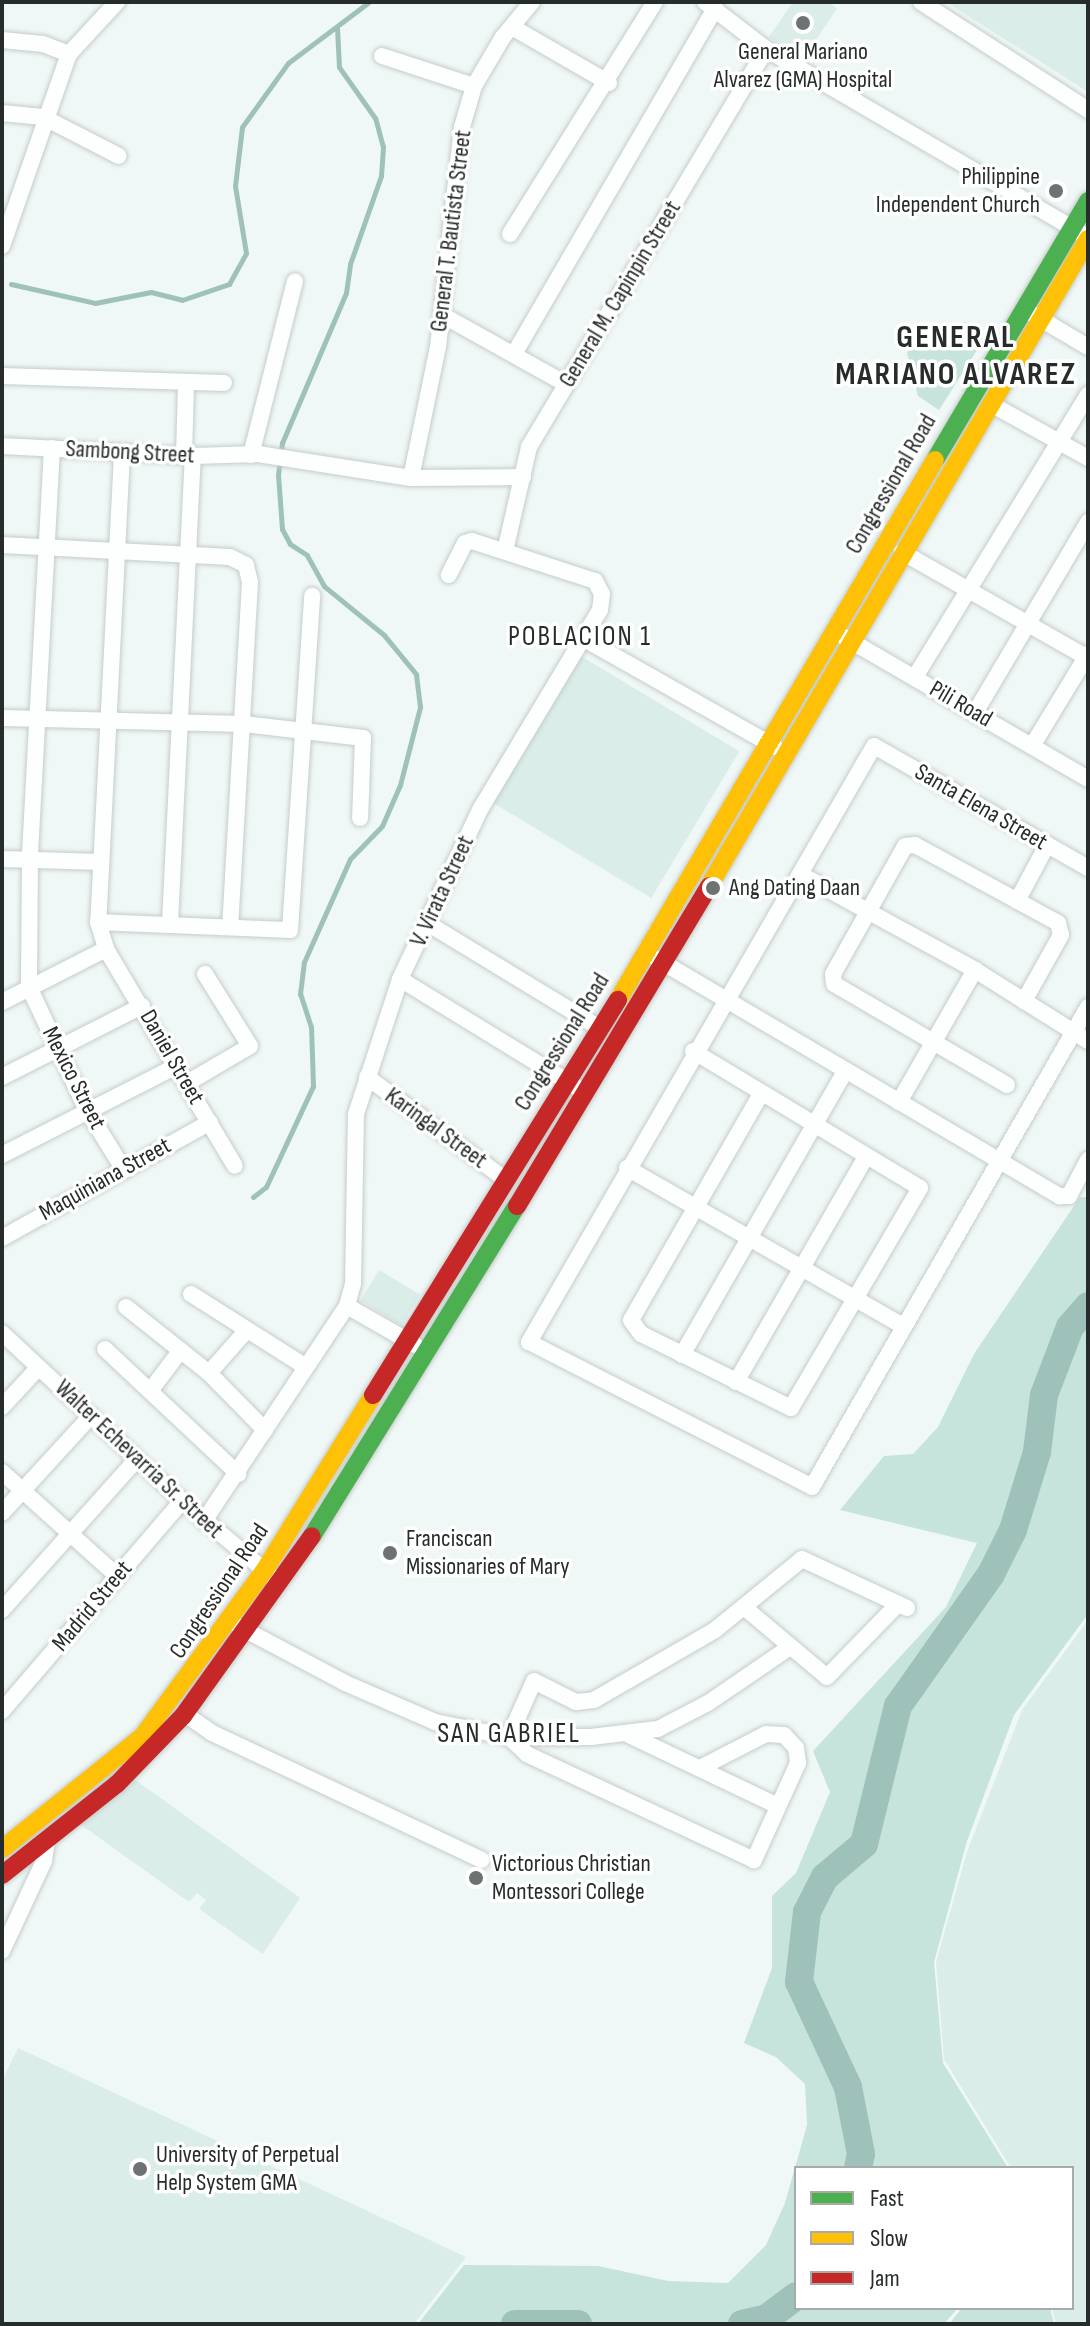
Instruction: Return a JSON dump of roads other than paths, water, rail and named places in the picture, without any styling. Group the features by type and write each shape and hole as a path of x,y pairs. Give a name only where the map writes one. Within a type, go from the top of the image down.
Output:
{"main road":[{"name":"Congressional Road","path":"842,636 902,552 1041,319 1083,234 1088,201"},
{"name":"Congressional Road","path":"272,1577 406,1340 842,636 916,489 1022,308 1083,234"},
{"path":"916,489 934,500"},
{"name":"Congressional Road","path":"2,1875 117,1784 185,1714 238,1626 428,1353 587,1094 662,963 775,747"},
{"name":"Congressional Road","path":"6,1841 142,1737 238,1626"}],"street":[{"path":"2,246 43,117 69,54 117,2"},
{"name":"General T. Bautista Street","path":"411,478 442,315 462,127 474,86 532,2"},
{"path":"510,234 609,83 655,2"},
{"path":"921,2 1088,110"},
{"path":"514,354 710,5 766,49 1083,234"},
{"path":"512,27 609,83"},
{"path":"2,40 43,44 69,54"},
{"name":"General M. Capinpin Street","path":"505,551 529,447 766,49"},
{"path":"382,56 474,86"},
{"path":"2,113 43,117 119,156"},
{"path":"255,454 295,281"},
{"path":"1022,308 1088,347"},
{"path":"442,315 566,384"},
{"path":"2,376 224,383"},
{"path":"170,923 188,554 186,383"},
{"path":"915,677 967,587 1088,395"},
{"path":"991,404 1088,458"},
{"name":"Sambong Street","path":"2,446 122,454 255,454 411,478 523,477"},
{"path":"29,987 30,860 52,448"},
{"name":"Daniel Street","path":"122,454 98,922 106,949 235,1166"},
{"path":"976,711 1088,522"},
{"name":"V. Virata Street","path":"347,1306 353,1284 356,1114 400,979 481,808 586,640 600,610 602,594 595,581 468,541 449,575"},
{"path":"2,545 188,554 240,560 250,573 244,724 230,925"},
{"path":"902,552 967,587 1026,626 1087,656 1032,746"},
{"path":"98,922 230,925 290,930 306,730 312,596"},
{"name":"Pili Road","path":"842,636 976,711 1088,779"},
{"path":"586,640 775,747"},
{"path":"2,718 244,724 363,738 360,818"},
{"name":"Santa Elena Street","path":"800,874 874,746 1088,868"},
{"path":"1007,1085 834,984 833,974 909,844 1058,923 1062,931 1024,1001"},
{"path":"1017,901 1047,845"},
{"path":"2,859 101,862"},
{"path":"1088,1007 1072,1032 1003,1158 901,1325 808,1489 533,1346 528,1337 693,1051 800,874 975,970 1072,1032 1088,1041"},
{"path":"427,923 601,1029"},
{"path":"2,1002 106,949"},
{"path":"644,952 899,1102 1003,1158 1065,1198 1088,1160"},
{"path":"899,1102 975,970"},
{"path":"187,1083 250,1046 205,974"},
{"path":"400,979 587,1094"},
{"name":"Mexico Street","path":"29,987 87,1110 122,1167"},
{"path":"2,1077 142,1006"},
{"path":"693,1051 814,1127 920,1188 852,1297 794,1407 736,1382 641,1334 631,1320 693,1205 761,1094"},
{"path":"2,1155 175,1067"},
{"path":"682,1355 845,1071"},
{"name":"Karingal Street","path":"367,1077 505,1179"},
{"name":"Maquiniana Street","path":"2,1238 122,1167 210,1122"},
{"path":"736,1382 866,1157"},
{"path":"627,1168 901,1325"},
{"path":"191,1294 306,1367"},
{"path":"204,1521 347,1306 428,1353"},
{"path":"126,1307 209,1373 265,1430"},
{"path":"209,1373 247,1330"},
{"name":"Walter Echevarria Sr. Street","path":"2,1333 136,1460 272,1577"},
{"path":"105,1349 238,1474"},
{"path":"150,1391 181,1350"},
{"path":"2,1407 39,1367"},
{"path":"2,1513 91,1416"},
{"path":"2,1610 71,1538 136,1460"},
{"path":"2,1472 71,1538 117,1576"},
{"name":"Madrid Street","path":"5,1703 182,1501"},
{"path":"509,1737 534,1681 576,1702 594,1700 657,1667 745,1608 802,1559 903,1606 827,1677 745,1608"},
{"path":"238,1626 435,1722 509,1737 629,1735 679,1720 790,1647"},
{"path":"185,1714 212,1733 482,1860"},
{"path":"509,1737 527,1754 754,1860 798,1763 796,1748 784,1735 766,1734 700,1768"},
{"path":"629,1735 778,1806"},
{"path":"2,1951 44,1861 47,1840"},
{"path":"6,1841 24,1858"}],"waterway":[{"path":"11,284 95,303 151,292 182,300 229,284 246,253 235,186 242,127 288,63 369,2"},
{"path":"253,1197 266,1187 313,1086 311,1027 300,994 304,962 350,859 382,826 400,785 420,707 416,674 384,635 324,586 307,555 290,544 282,529 278,475 282,443 346,293 350,264 381,176 383,147 375,118 339,67 337,27"},
{"path":"858,2166 861,2154 848,2087 799,1982 807,1912 825,1877 864,1844 898,1706 991,1574 1013,1530 1037,1452 1044,1395 1070,1327 1088,1306"},
{"path":"742,2324 767,2318 794,2298"},
{"path":"515,2324 578,2324"}],"place":[{"name":"General Mariano Alvarez (GMA) Hospital","path":"803,23"},
{"name":"Philippine Independent Church","path":"1056,191"},
{"name":"Ang Dating Daan","path":"713,888"},
{"name":"Franciscan Missionaries of Mary","path":"390,1553"},
{"name":"Victorious Christian Montessori College","path":"476,1878"},
{"name":"University of Perpetual Help System GMA","path":"140,2169"}],"district":[{"name":"GENERAL MARIANO ALVAREZ","path":"956,358"},
{"name":"POBLACION 1","path":"580,637"},
{"name":"SAN GABRIEL","path":"509,1734"}]}
